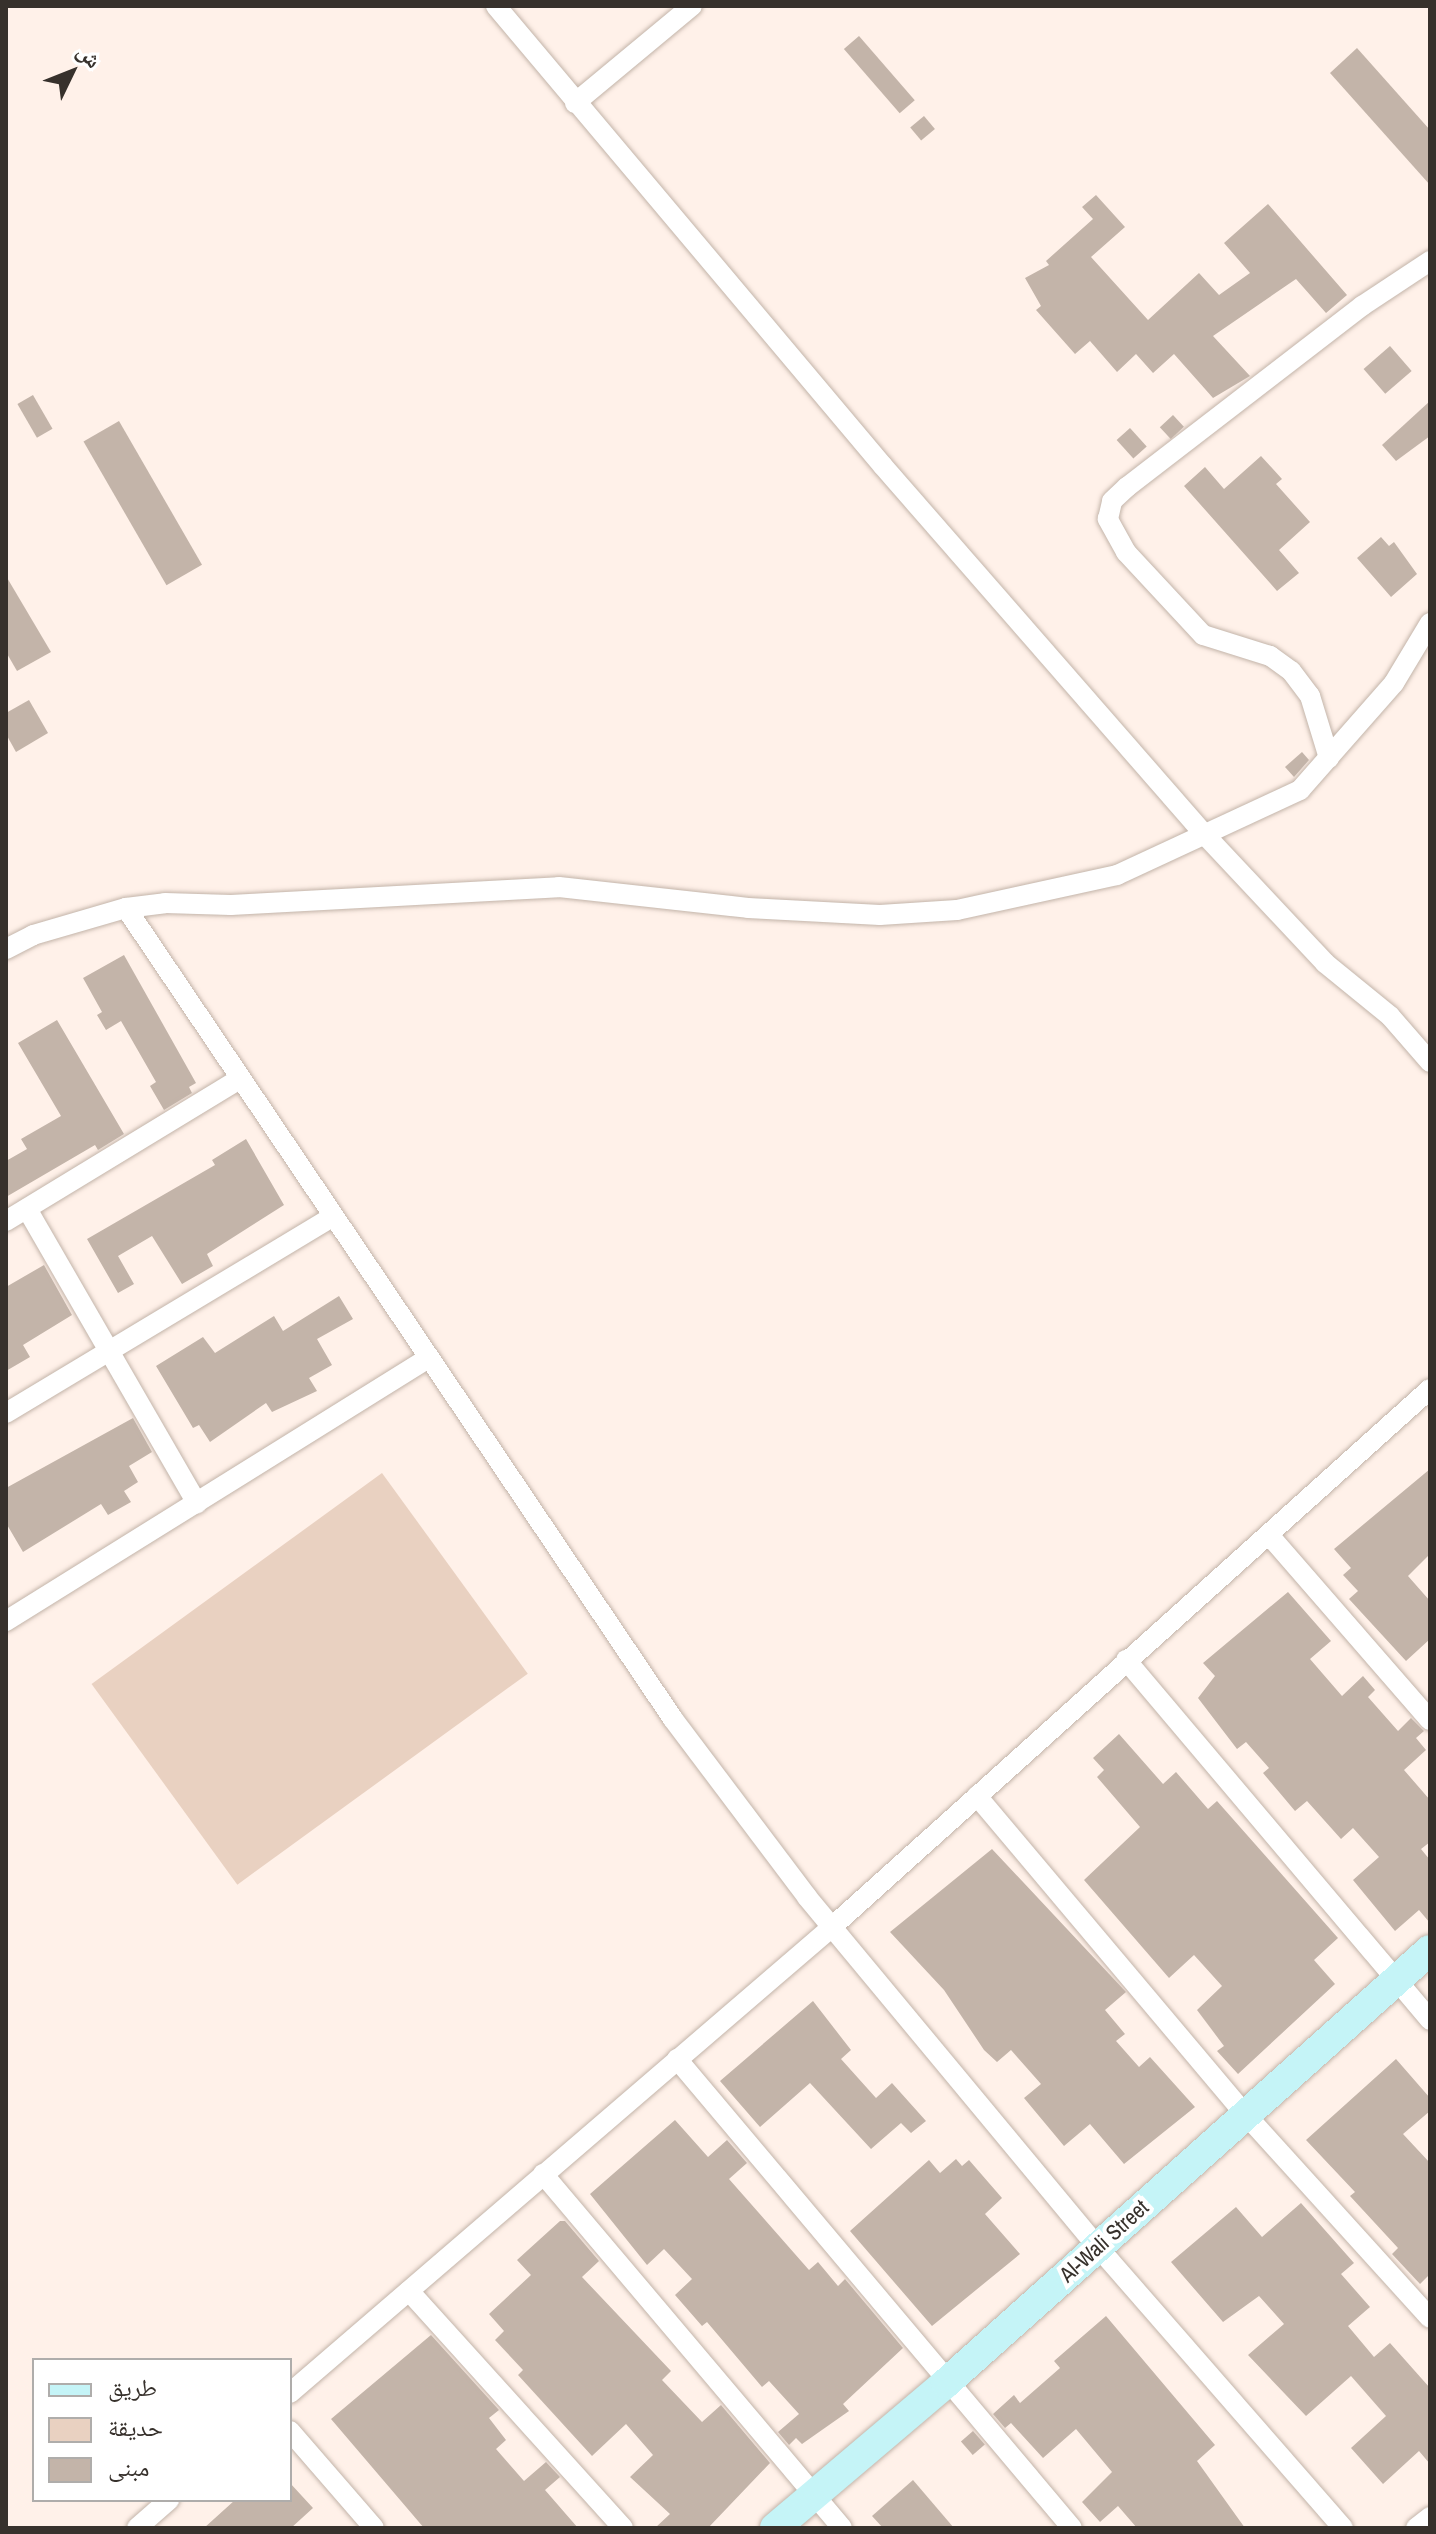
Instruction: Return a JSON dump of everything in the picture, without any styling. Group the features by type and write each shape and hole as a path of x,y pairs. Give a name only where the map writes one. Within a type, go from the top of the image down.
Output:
{"main road":[{"name":"Al-Wali Street","path":"775,2528 946,2383 1430,1950"}],"street":[{"path":"496,6 575,103 1205,835 1325,963 1390,1016 1430,1062"},
{"path":"575,103 692,6"},
{"path":"1329,758 1315,708 1291,671 1270,656 1203,635 1126,552 1108,519 1112,501 1127,487 1362,306 1430,261"},
{"path":"6,949 33,935 126,908 559,887 748,908 880,915 957,910 1117,875 1300,790 1394,683 1430,623"},
{"path":"126,908 331,1218 673,1719 832,1927 1097,2246 1343,2528"},
{"path":"6,1221 240,1079"},
{"path":"27,1209 197,1504"},
{"path":"6,1413 331,1218"},
{"path":"6,1621 429,1358"},
{"path":"292,2391 832,1927 1126,1660 1429,1393"},
{"path":"1269,1535 1430,1720"},
{"path":"1126,1660 1430,2020"},
{"path":"977,1796 1245,2114 1430,2318"},
{"path":"677,2059 946,2383 1072,2528"},
{"path":"543,2174 842,2528"},
{"path":"409,2291 623,2528"},
{"path":"292,2433 374,2528"},
{"path":"137,2528 167,2502"},
{"path":"1416,2528 1430,2517"}],"green space":[{"path":"382,1473 528,1674 237,1885 92,1684"}],"building":[{"path":"859,36 915,100 900,113 844,49"},
{"path":"1357,48 1430,130 1430,185 1330,73"},
{"path":"924,116 935,129 921,141 910,128"},
{"path":"1096,195 1125,227 1091,257 1148,320 1199,273 1219,295 1250,273 1224,243 1268,204 1347,295 1326,313 1296,279 1213,336 1250,376 1213,398 1174,354 1153,373 1136,354 1117,372 1090,341 1075,354 1036,310 1041,306 1025,278 1049,265 1046,261 1093,219 1082,207"},
{"path":"1390,346 1412,371 1385,394 1364,369"},
{"path":"33,395 52,429 37,438 17,404"},
{"path":"1430,401 1430,436 1396,461 1382,445"},
{"path":"1173,415 1184,427 1171,439 1160,427"},
{"path":"119,421 202,565 166,585 83,441"},
{"path":"1130,428 1147,447 1133,459 1117,440"},
{"path":"1261,456 1282,479 1276,484 1310,522 1279,550 1299,573 1277,591 1184,486 1205,467 1224,489"},
{"path":"1381,537 1389,546 1394,542 1417,574 1391,597 1357,558"},
{"path":"6,576 51,652 17,671 6,652"},
{"path":"29,700 48,733 16,752 6,734 6,713"},
{"path":"1302,752 1309,760 1294,777 1285,767"},
{"path":"124,955 196,1083 189,1087 192,1093 164,1110 150,1086 156,1082 121,1021 106,1030 97,1015 102,1012 83,978"},
{"path":"57,1020 124,1134 98,1150 95,1145 6,1197 6,1161 27,1149 21,1139 61,1116 18,1043"},
{"path":"246,1139 284,1205 207,1254 213,1266 182,1284 152,1236 118,1256 134,1284 118,1293 87,1239 215,1165 212,1160"},
{"path":"44,1265 72,1315 23,1345 30,1357 6,1371 6,1287"},
{"path":"339,1296 353,1319 317,1339 332,1365 309,1378 317,1391 272,1412 266,1403 210,1442 199,1425 193,1428 156,1366 203,1337 215,1353 274,1316 283,1331"},
{"path":"133,1418 152,1452 129,1466 138,1482 124,1491 131,1502 108,1515 101,1504 23,1552 6,1523 6,1488"},
{"path":"1430,1469 1430,1554 1408,1576 1430,1601 1430,1639 1406,1661 1349,1599 1358,1591 1343,1575 1351,1568 1334,1549"},
{"path":"1288,1592 1331,1641 1310,1659 1342,1696 1363,1676 1375,1690 1368,1697 1398,1731 1411,1718 1424,1731 1416,1738 1426,1750 1404,1770 1430,1800 1430,1842 1421,1849 1430,1860 1430,1923 1419,1910 1395,1931 1353,1880 1379,1857 1353,1828 1341,1839 1307,1801 1295,1811 1263,1773 1269,1768 1246,1742 1237,1749 1198,1698 1215,1676 1203,1663"},
{"path":"1119,1734 1163,1784 1176,1772 1208,1809 1217,1801 1338,1938 1314,1960 1335,1984 1238,2074 1217,2051 1224,2046 1197,2010 1222,1986 1194,1955 1169,1978 1084,1880 1140,1827 1097,1777 1104,1770 1093,1758"},
{"path":"992,1849 1126,1992 1105,2010 1125,2034 1116,2041 1139,2067 1150,2057 1195,2107 1124,2164 1090,2124 1064,2146 1024,2098 1041,2084 1011,2050 997,2062 984,2050 944,1990 890,1932"},
{"path":"813,2001 851,2050 841,2059 876,2098 892,2083 926,2121 911,2133 901,2123 871,2149 810,2083 760,2127 720,2081"},
{"path":"1396,2059 1430,2098 1430,2111 1403,2134 1430,2163 1430,2274 1420,2284 1392,2254 1398,2248 1350,2196 1355,2192 1306,2140"},
{"path":"675,2120 708,2157 727,2140 747,2163 729,2179 809,2270 818,2262 838,2286 845,2279 903,2348 843,2404 849,2411 802,2444 796,2438 789,2445 778,2432 799,2414 769,2381 762,2387 707,2322 702,2326 675,2295 692,2279 664,2249 647,2265 590,2194"},
{"path":"956,2159 962,2166 969,2160 1002,2198 985,2214 1020,2254 932,2326 850,2231 929,2160 940,2173"},
{"path":"1301,2203 1354,2263 1341,2274 1370,2307 1348,2326 1374,2357 1390,2343 1430,2388 1430,2464 1419,2451 1383,2484 1351,2448 1386,2416 1351,2376 1306,2416 1248,2355 1284,2324 1259,2296 1223,2322 1171,2262 1236,2207 1262,2237"},
{"path":"560,2221 565,2221 599,2261 582,2277 671,2371 662,2380 702,2422 721,2405 770,2463 708,2528 655,2528 670,2514 630,2477 653,2455 626,2424 592,2456 518,2375 523,2370 495,2340 504,2331 489,2314 531,2275 517,2260"},
{"path":"1106,2316 1215,2445 1197,2461 1245,2528 1137,2528 1118,2506 1100,2522 1082,2502 1112,2472 1076,2429 1043,2458 1011,2423 1005,2428 993,2414 1014,2395 1020,2403 1060,2368 1054,2361"},
{"path":"431,2335 499,2410 489,2418 506,2440 496,2449 524,2481 546,2462 560,2477 545,2490 578,2528 424,2528 331,2419"},
{"path":"973,2431 985,2445 973,2455 961,2441"},
{"path":"913,2480 954,2528 883,2528 872,2516"},
{"path":"292,2485 313,2508 291,2528 204,2528 233,2502 292,2502"}]}
